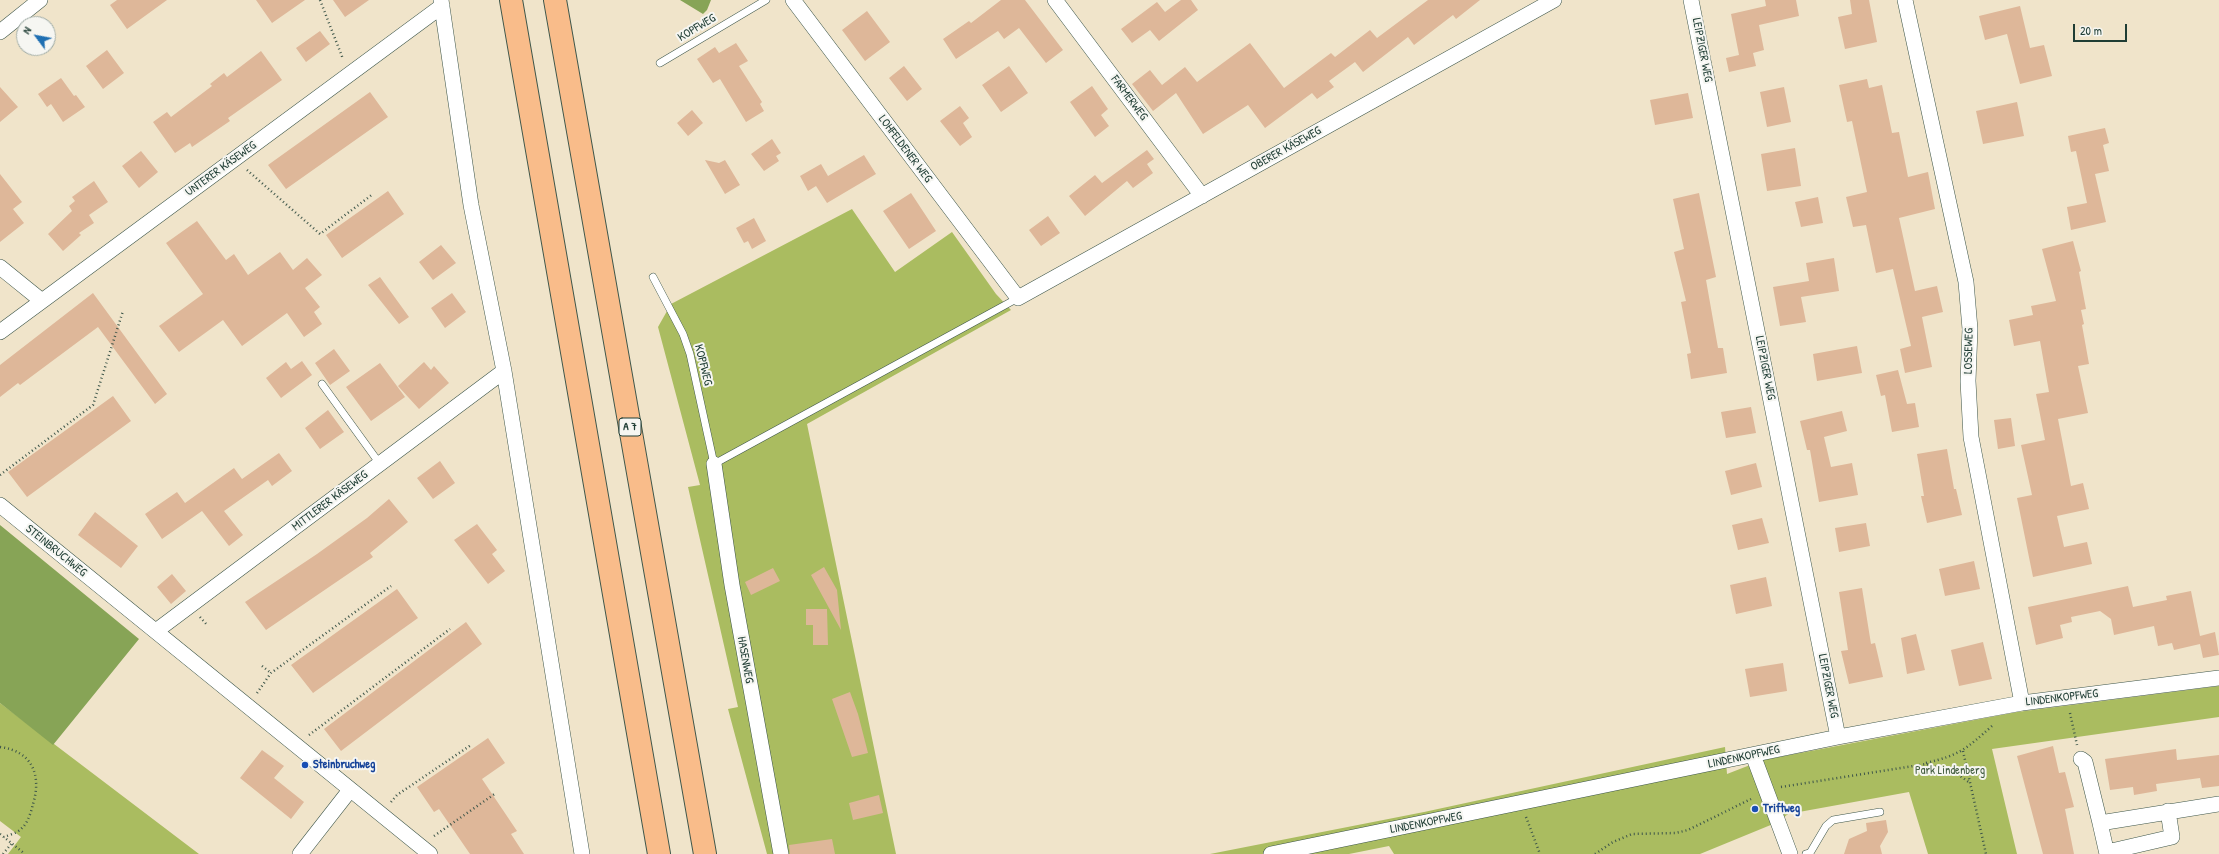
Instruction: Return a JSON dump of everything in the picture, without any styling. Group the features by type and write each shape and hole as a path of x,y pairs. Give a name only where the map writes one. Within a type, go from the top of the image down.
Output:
{"highway":[{"path":"511,0 659,854"},
{"name":"A 7","path":"555,0 705,854"}],"street":[{"path":"0,32 40,0"},
{"name":"LOHFELDENER WEG","path":"793,0 1018,298"},
{"name":"FARMERWEG","path":"1056,0 1202,196"},
{"name":"OBERER KÄSEWEG","path":"1018,298 1554,0"},
{"name":"LEIPZIGER WEG","path":"1692,0 1838,737"},
{"name":"LOSSEWEG","path":"1905,0 1966,282 1970,329 1968,382 1971,437 2022,703"},
{"path":"441,3 471,205 504,371 582,854"},
{"name":"UNTERER KÄSEWEG","path":"0,332 349,75 441,3"},
{"path":"0,267 42,302"},
{"name":"MITTLERER KÄSEWEG","path":"156,631 504,371"},
{"name":"HASENWEG","path":"714,464 732,585 781,854"},
{"name":"STEINBRUCHWEG","path":"0,505 426,851"},
{"name":"LINDENKOPFWEG","path":"1271,854 1838,737 2022,703 2219,678"},
{"path":"1753,755 1762,793 1790,854"},
{"path":"2081,759 2085,762 2107,853 2172,837 2168,811"},
{"path":"300,854 350,790"},
{"path":"2100,823 2219,804"}],"lane":[{"name":"KOPFWEG","path":"660,63 766,0"},
{"name":"KOPFWEG","path":"653,278 683,334 690,354 714,464"},
{"path":"714,464 1018,298"},
{"path":"322,384 380,464"},
{"path":"1806,854 1810,853 1826,826 1833,820 1880,812"}],"path":[{"path":"320,0 349,75"},
{"path":"236,157 247,170 320,234 374,194"},
{"path":"0,475 93,405 123,312"},
{"path":"247,706 271,673 391,586"},
{"path":"298,748 305,738 450,629"},
{"path":"262,666 271,673"},
{"path":"2066,698 2081,759"},
{"path":"1595,854 1613,842 1632,834 1688,830 1762,793 1926,764 1950,758 1963,751 1998,721"},
{"path":"380,814 397,795 471,745"},
{"path":"0,747 15,750 24,756 33,767 36,774 35,798 29,817 21,829 4,837"},
{"path":"1963,751 1986,854"},
{"path":"1926,764 1956,773 1970,783"},
{"path":"426,851 430,839 496,793"},
{"path":"1521,803 1540,854"},
{"path":"0,834 25,854"},
{"path":"3,854 12,843"}],"green space":[{"path":"680,0 711,0 707,10 703,14"},
{"path":"852,209 895,272 952,232 996,294 1011,310 807,424 896,854 767,854 728,709 738,707 688,487 700,485 658,327 671,304"},
{"path":"0,525 139,639 53,745 0,703"},
{"name":"Park Lindenberg","path":"2219,686 2219,717 1992,749 2017,854 1928,854 1909,792 1788,814 1778,822 1700,854 1394,854 1389,846 1349,854 1210,854 1424,812 1725,747 1727,774 1763,760 2017,712"},
{"path":"0,703 199,854 8,854 21,837 0,821"}],"building":[{"path":"117,0 167,0 127,29 110,5"},
{"path":"256,0 305,0 272,23"},
{"path":"333,0 369,0 345,17"},
{"path":"1001,0 1025,0 1063,50 1046,63 1019,28 1004,39 998,31 956,59 943,39 969,21 971,23"},
{"path":"1181,0 1191,0 1198,10 1159,41 1150,30 1132,43 1121,29 1157,2 1165,12"},
{"path":"1428,0 1480,0 1456,19 1453,15 1414,45 1408,37 1363,72 1355,62 1329,81 1334,87 1317,99 1312,93 1265,128 1248,105 1203,134 1176,93 1153,111 1132,84 1150,70 1162,85 1185,67 1197,82 1250,43 1284,88 1331,53 1335,57 1370,30 1377,38"},
{"path":"1765,0 1796,0 1799,16 1759,25 1764,50 1753,53 1756,66 1729,72 1726,58 1739,55 1731,14 1766,6"},
{"path":"1850,0 1869,0 1877,42 1845,49 1838,17 1852,14"},
{"path":"2020,6 2030,48 2044,45 2052,76 2020,84 2007,34 1985,40 1979,16"},
{"path":"867,11 890,42 865,61 842,30"},
{"path":"320,31 330,44 306,62 296,48"},
{"path":"736,43 748,61 739,66 762,102 760,104 764,111 746,122 720,79 713,83 697,59 715,47 719,53"},
{"path":"107,50 124,73 103,89 86,66"},
{"path":"261,51 282,80 228,118 230,121 192,147 190,143 175,153 153,122 167,112 171,117 212,86 210,84 224,73 227,77"},
{"path":"904,66 922,89 907,101 889,78"},
{"path":"1009,66 1028,93 1001,112 982,85"},
{"path":"61,78 74,96 76,95 85,107 63,122 51,104 47,107 38,94"},
{"path":"1867,79 1869,88 1882,85 1892,133 1899,132 1908,177 1928,172 1935,209 1899,218 1915,291 1937,286 1943,312 1922,317 1932,367 1905,373 1900,349 1911,346 1893,269 1876,273 1866,225 1853,227 1846,197 1867,192 1852,121 1847,122 1839,85"},
{"path":"1092,86 1108,109 1101,115 1109,126 1095,137 1070,102"},
{"path":"0,87 18,107 0,122"},
{"path":"1784,87 1791,122 1767,127 1760,92"},
{"path":"370,92 388,117 286,189 268,165"},
{"path":"1688,93 1693,118 1655,125 1650,100"},
{"path":"2017,102 2024,136 1983,144 1976,111"},
{"path":"960,106 969,118 963,123 972,137 960,146 940,121"},
{"path":"692,110 703,123 688,136 677,123"},
{"path":"2105,128 2109,143 2103,145 2109,171 2095,174 2106,222 2071,230 2067,207 2087,203 2076,151 2071,152 2068,136"},
{"path":"772,139 781,153 776,156 779,161 764,171 751,154"},
{"path":"1795,148 1801,186 1767,191 1761,154"},
{"path":"1147,150 1154,159 1147,164 1153,173 1133,188 1127,181 1085,216 1069,196 1095,175 1102,183"},
{"path":"141,151 158,172 139,188 122,166"},
{"path":"864,155 876,174 827,203 816,186 808,191 800,176 821,164 828,176"},
{"path":"705,160 719,163 725,160 740,185 725,194"},
{"path":"0,174 22,202 13,209 24,223 0,242"},
{"path":"94,181 108,202 89,215 94,223 79,233 81,235 63,251 48,234 72,211 69,206 75,201 72,197"},
{"path":"388,191 404,214 342,258 326,235"},
{"path":"911,193 936,231 909,249 883,211"},
{"path":"1699,193 1716,277 1706,280 1718,348 1723,348 1727,373 1691,379 1687,354 1691,353 1681,302 1686,301 1674,252 1684,249 1673,199"},
{"path":"1818,197 1823,223 1801,227 1795,202"},
{"path":"1048,216 1060,233 1041,246 1029,230"},
{"path":"754,218 766,241 752,249 748,241 744,243 736,228"},
{"path":"197,221 226,260 234,254 248,275 280,252 293,270 307,258 322,275 305,288 320,307 314,312 322,324 304,337 287,313 242,346 223,320 179,352 159,326 203,294 166,243"},
{"path":"2073,241 2081,271 2079,272 2086,309 2081,310 2084,324 2082,325 2089,364 2078,366 2088,413 2058,419 2071,486 2083,483 2089,509 2057,516 2064,547 2087,542 2092,564 2033,577 2017,498 2032,495 2021,445 2045,440 2036,394 2049,392 2040,341 2014,346 2009,320 2033,315 2031,306 2056,301 2042,249"},
{"path":"441,245 456,263 433,280 419,262"},
{"path":"1834,258 1839,291 1801,297 1806,322 1780,326 1773,287 1809,281 1806,263"},
{"path":"380,277 409,317 399,324 368,285"},
{"path":"93,293 167,394 155,404 98,327 20,385 18,383 0,397 0,365"},
{"path":"452,293 466,312 445,328 431,308"},
{"path":"1857,346 1862,373 1817,381 1813,354"},
{"path":"334,349 350,371 330,385 315,363"},
{"path":"302,361 312,375 281,398 266,378 286,362 291,369"},
{"path":"424,362 431,370 434,366 449,383 419,409 398,386"},
{"path":"380,363 405,397 371,421 346,387"},
{"path":"1898,370 1907,404 1915,403 1919,427 1892,432 1885,395 1881,396 1876,375"},
{"path":"113,396 131,421 27,497 8,472"},
{"path":"1751,407 1756,433 1726,438 1721,412"},
{"path":"328,410 344,432 320,449 305,428"},
{"path":"1842,411 1847,431 1824,437 1831,467 1852,463 1858,495 1819,502 1810,450 1807,450 1800,421"},
{"path":"2011,418 2015,446 1998,449 1994,420"},
{"path":"1947,449 1954,489 1956,489 1962,515 1927,523 1921,496 1924,496 1917,454"},
{"path":"279,453 292,471 272,486 268,480 224,511 243,535 229,546 202,511 162,539 145,514 177,492 185,503 234,468 242,479"},
{"path":"440,461 455,483 433,499 417,478"},
{"path":"1756,463 1762,487 1731,495 1725,471"},
{"path":"389,499 408,522 370,553 373,557 266,630 245,602 317,554 367,518"},
{"path":"95,512 138,546 121,568 78,535"},
{"path":"1762,518 1769,543 1738,550 1732,525"},
{"path":"1866,523 1870,546 1839,552 1835,528"},
{"path":"477,524 497,550 492,554 505,571 488,584 454,540"},
{"path":"1974,561 1980,589 1945,596 1939,569"},
{"path":"824,567 837,590 841,630 811,575"},
{"path":"773,568 780,581 751,595 745,582"},
{"path":"172,574 186,591 171,604 157,587"},
{"path":"1766,577 1772,606 1736,614 1730,585"},
{"path":"2128,586 2133,607 2167,600 2166,596 2191,591 2200,636 2215,632 2219,655 2203,658 2200,644 2174,650 2172,643 2158,646 2154,626 2114,635 2111,619 2100,611 2071,617 2072,622 2060,625 2063,638 2036,645 2028,607"},
{"path":"1862,588 1871,644 1875,643 1883,677 1849,684 1841,651 1848,650 1839,592"},
{"path":"397,589 418,618 313,693 291,665"},
{"path":"806,609 827,609 828,645 813,645 813,625 806,625"},
{"path":"466,622 482,644 341,751 324,729"},
{"path":"1916,634 1925,670 1907,674 1901,638"},
{"path":"1983,642 1992,679 1959,686 1951,650"},
{"path":"1783,663 1787,691 1750,697 1745,669"},
{"path":"850,692 858,714 868,753 852,757 832,699"},
{"path":"488,738 505,763 482,779 517,831 511,834 524,854 470,854 439,809 434,812 417,787"},
{"path":"2053,746 2059,773 2065,772 2074,807 2065,809 2074,854 2043,854 2017,756"},
{"path":"2176,749 2177,760 2219,755 2219,786 2202,788 2200,778 2156,784 2157,791 2134,795 2133,787 2110,790 2105,759"},
{"path":"262,750 284,766 274,778 304,802 291,819 240,778"},
{"path":"879,795 883,813 853,820 849,803"},
{"path":"1886,820 1888,832 1880,846 1882,854 1844,854 1849,839 1867,831 1866,823"},
{"path":"832,839 835,854 790,854 789,845"}],"place":[{"name":"Steinbruchweg","path":"305,765"},
{"name":"Triftweg","path":"1755,809"}]}
